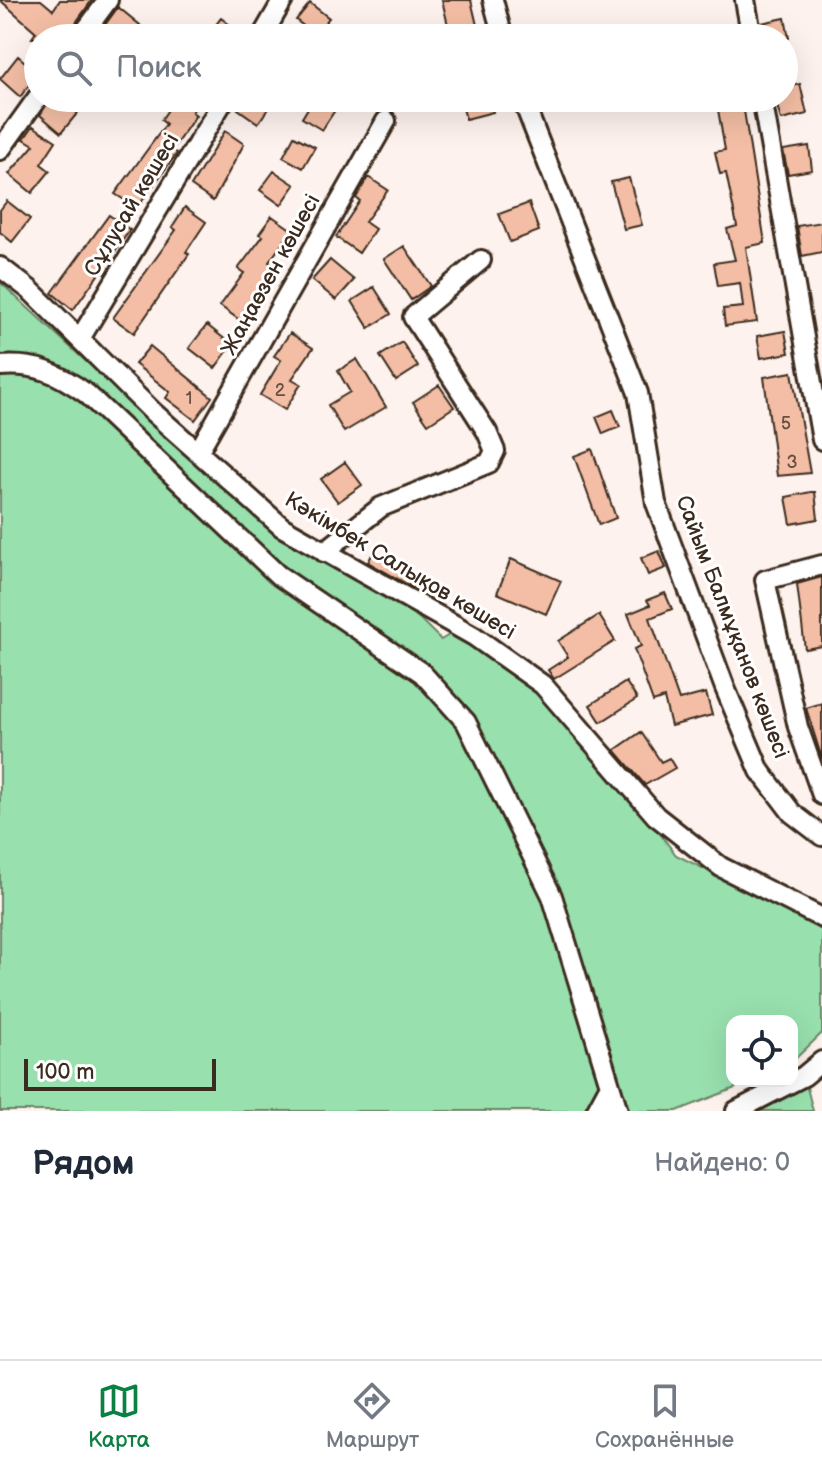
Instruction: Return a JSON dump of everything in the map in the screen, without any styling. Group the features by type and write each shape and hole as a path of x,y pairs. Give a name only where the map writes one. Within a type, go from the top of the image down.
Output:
{"street":[{"path":"90,24 108,0"},
{"path":"269,24 283,0"},
{"path":"493,0 499,24"},
{"path":"745,0 749,24"},
{"path":"0,150 27,112"},
{"name":"Сұлусай көшесі","path":"81,337 217,112"},
{"name":"Сайым Балмұқанов көшесі","path":"528,112 638,393 656,503 725,688 760,771 792,813 822,836"},
{"path":"764,112 822,440"},
{"name":"Жаңаөзен көшесі","path":"198,452 386,121"},
{"path":"324,552 381,507 489,463 495,451 487,432 413,317 481,260"},
{"name":"Кәкімбек Салықов көшесі","path":"0,267 81,337 198,452 282,527 474,636 543,685 656,816 721,867 822,918"},
{"path":"0,366 22,364 56,372 87,394 278,575 422,673 441,691 466,722 552,896 618,1111"},
{"path":"822,565 765,580 798,727 822,795"},
{"path":"736,1111 804,1076 822,1061"},
{"path":"596,1111 609,1087"}],"green space":[{"path":"0,282 201,468 388,587 441,640 460,628 587,736 676,855 822,927 822,1033 798,1056 798,1015 726,1015 726,1087 738,1087 677,1111 0,1111"},
{"path":"804,1076 813,1111 727,1111 780,1087 798,1087 798,1079"}],"building":[{"path":"0,0 41,0 53,10 60,0 92,0 75,24 27,24"},
{"path":"442,0 471,0 477,24 448,24"},
{"path":"310,3 329,18 324,24 301,24 296,20"},
{"path":"118,7 139,24 106,24"},
{"path":"785,18 786,24 761,24"},
{"path":"18,56 24,61 24,92 20,97 0,79"},
{"path":"798,84 807,114 781,120 779,112 798,112"},
{"path":"42,112 78,112 61,133 40,115"},
{"path":"166,112 192,112 196,115 172,150 177,153 137,208 115,194 166,124 161,120"},
{"path":"242,112 266,112 258,123"},
{"path":"306,112 334,112 322,130 302,118"},
{"path":"464,112 493,112 466,119"},
{"path":"718,112 744,112 765,243 746,247 757,322 725,326 723,309 743,307 740,283 718,286 714,263 735,260 727,229 737,226 726,173 720,174 715,152 725,150"},
{"path":"33,126 56,141 41,164 50,171 32,193 9,174 34,145 24,139"},
{"path":"225,131 244,144 213,201 191,186"},
{"path":"294,136 315,147 303,168 283,157"},
{"path":"809,146 812,170 788,174 783,150"},
{"path":"274,171 295,185 281,205 260,190"},
{"path":"368,177 388,190 365,222 375,229 359,253 336,237 360,201 356,198"},
{"path":"629,178 642,225 624,229 611,182"},
{"path":"7,201 30,219 12,242 0,232 0,210"},
{"path":"529,203 539,231 510,242 499,214"},
{"path":"185,207 206,222 186,252 189,254 134,333 113,318 176,230 172,227"},
{"path":"109,215 130,230 73,310 52,293"},
{"path":"272,216 292,230 269,262 276,267 241,321 220,306 244,273 238,269 263,236 259,234"},
{"path":"822,222 822,252 802,256 797,226"},
{"path":"404,246 431,286 411,300 384,259"},
{"path":"330,260 354,280 336,300 312,280"},
{"path":"374,287 391,314 369,328 352,301"},
{"path":"207,325 232,345 215,368 189,348"},
{"path":"785,331 789,353 761,358 757,336"},
{"path":"290,333 313,348 292,379 301,384 285,410 260,395 281,360 274,356"},
{"path":"402,342 418,367 396,381 380,356"},
{"path":"150,346 212,397 195,420 166,398 170,392 135,364"},
{"path":"357,359 386,407 344,432 328,405 350,392 338,371"},
{"path":"792,372 810,473 777,476 764,377"},
{"path":"439,385 454,407 428,424 413,402"},
{"path":"613,410 620,427 603,434 596,417"},
{"path":"592,449 616,518 599,525 574,456"},
{"path":"345,462 362,485 338,502 321,479"},
{"path":"815,492 818,519 791,524 786,497"},
{"path":"659,551 666,568 648,575 641,558"},
{"path":"373,553 416,580 412,587 368,562"},
{"path":"511,559 561,581 546,614 497,593"},
{"path":"822,577 822,646 805,649 797,584"},
{"path":"665,593 672,609 650,618 679,700 706,693 712,715 671,726 664,698 653,702 634,649 641,646 628,614 650,605 647,600"},
{"path":"599,615 615,641 554,679 548,670 568,657 558,641"},
{"path":"626,682 637,699 601,722 590,705"},
{"path":"822,703 822,759 806,708"},
{"path":"641,732 661,762 669,758 675,768 645,785 615,750"}]}
